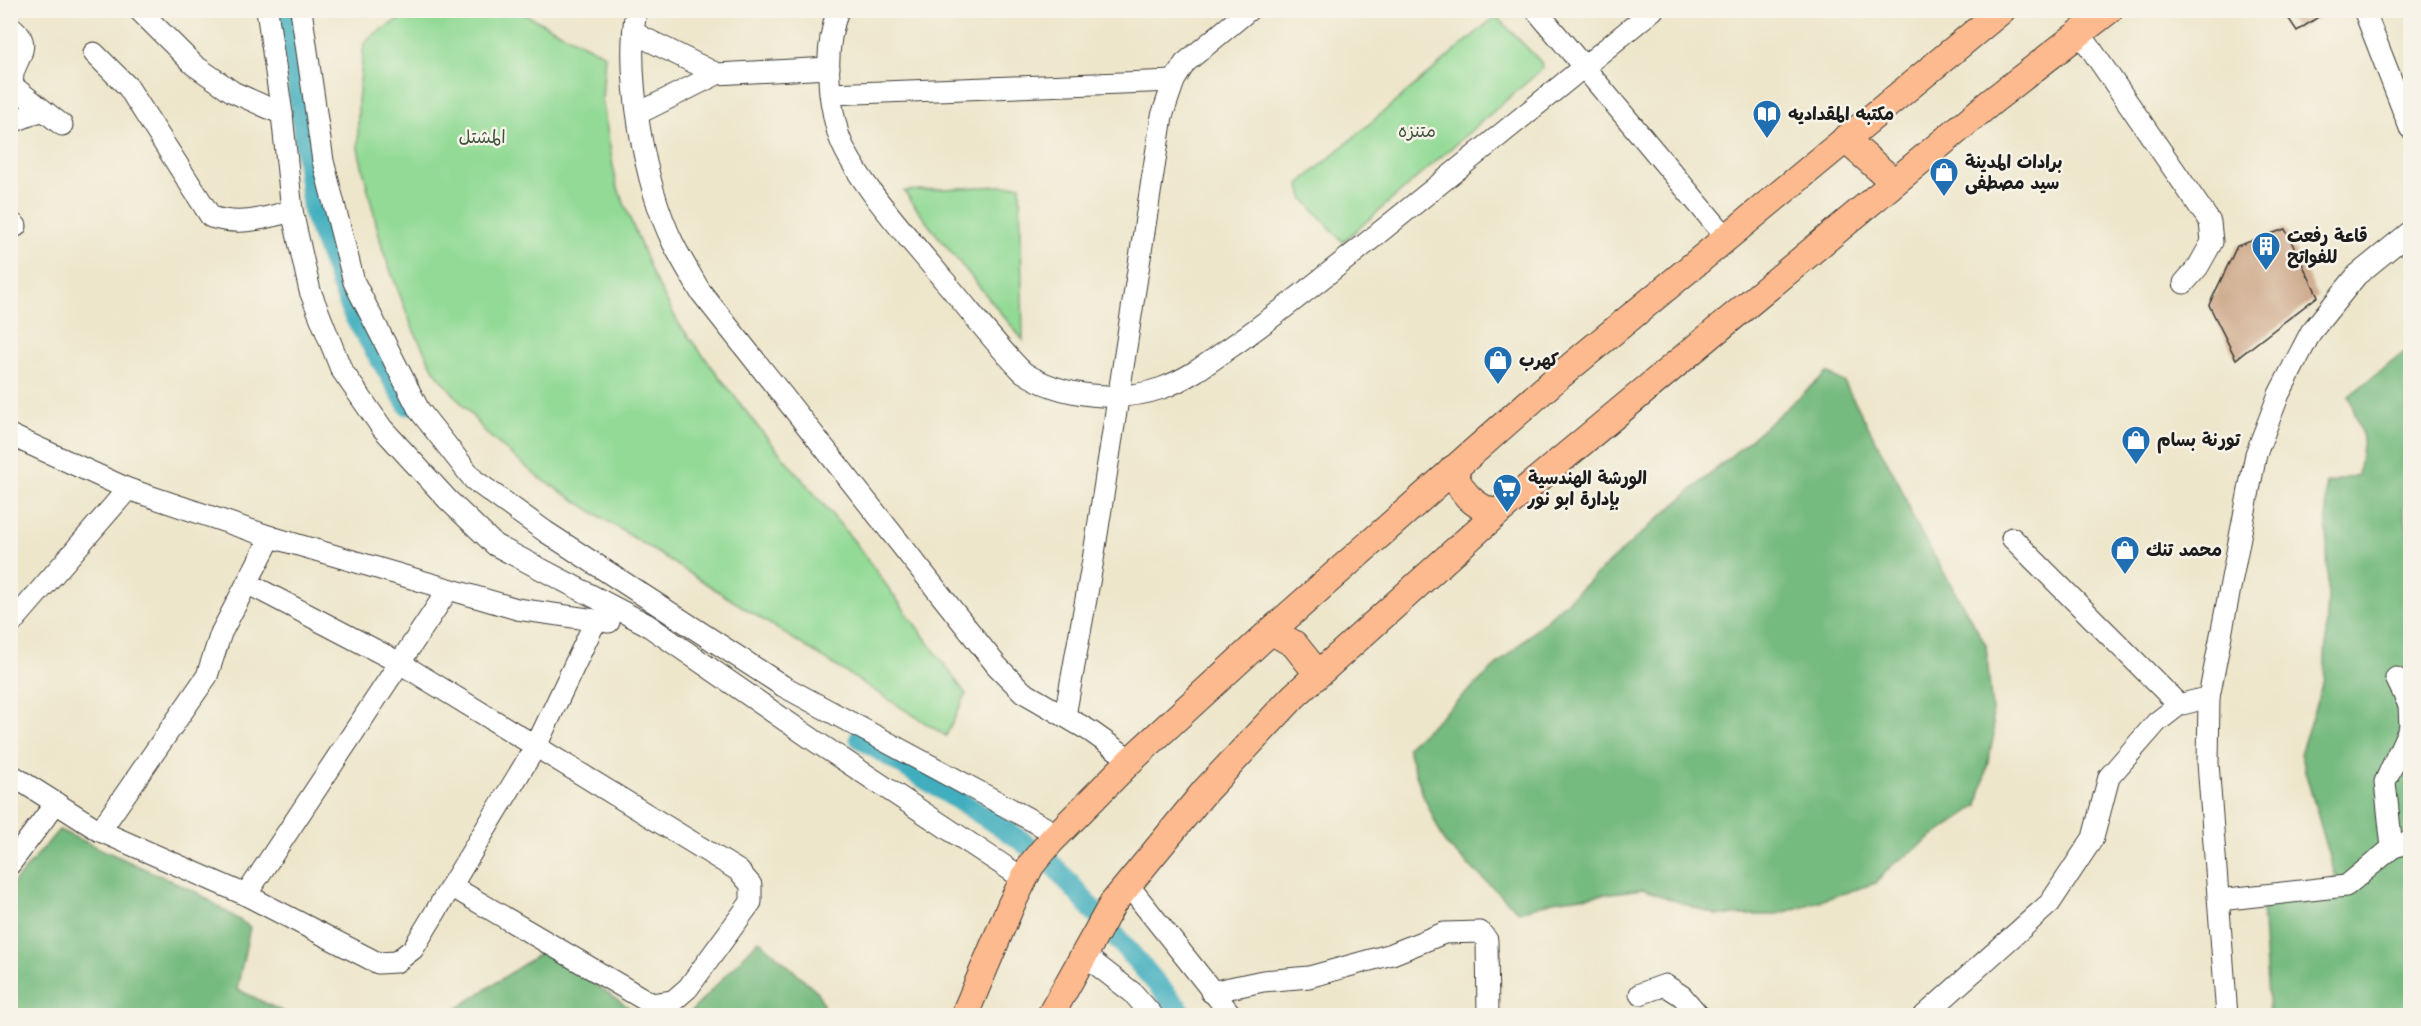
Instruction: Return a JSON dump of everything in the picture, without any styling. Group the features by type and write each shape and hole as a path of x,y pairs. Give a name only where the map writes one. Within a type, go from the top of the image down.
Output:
{"main road":[{"path":"964,1016 1028,872 1054,838 1131,760 1452,469 1726,237 2002,10"},
{"path":"1050,1016 1121,894 1205,791 1318,674 1496,514 1894,182 2109,10"},
{"path":"1845,139 1894,182"},
{"path":"1452,469 1456,482 1468,498 1496,514"},
{"path":"1271,631 1299,648 1318,674"}],"street":[{"path":"139,10 194,65 233,92 282,114"},
{"path":"267,10 282,114 291,211 310,291 341,369 382,428 448,500 495,545 646,624 815,741 1028,872"},
{"path":"301,10 323,161 354,282 419,410 474,480 546,532 783,686 1054,838"},
{"path":"636,10 634,74 653,191 672,242 700,291 998,666 1023,692 1065,716 1131,760"},
{"path":"838,10 833,23 829,68 830,94 839,135 861,176 895,221 1023,372 1049,387 1087,394 1118,395 1143,393 1177,382 1258,329 1653,10"},
{"path":"1065,716 1162,116 1174,81 1185,63 1249,10"},
{"path":"1536,10 1726,237"},
{"path":"2364,10 2410,128"},
{"path":"10,26 21,38 23,46 22,54 12,74 14,87 62,125"},
{"path":"634,33 717,74"},
{"path":"2080,33 2210,222 2212,242 2199,267 2184,283"},
{"path":"94,53 128,87 211,217 230,223 249,222 291,211"},
{"path":"639,113 717,74 829,68"},
{"path":"830,94 1174,81"},
{"path":"10,123 42,110"},
{"path":"2227,1016 2208,763 2209,697 2256,454 2279,394 2311,332 2357,275 2410,232"},
{"path":"10,435 128,489 271,537 448,590 517,609 595,622 646,624"},
{"path":"10,625 128,489"},
{"path":"100,831 207,676 220,633 271,537"},
{"path":"2012,538 2179,705"},
{"path":"247,583 400,663 739,870 751,885 751,902 688,988 673,1001 652,1004 451,886"},
{"path":"246,895 448,590"},
{"path":"10,774 100,831 246,895 378,963 396,962 413,950 536,746 595,622"},
{"path":"2219,900 2346,886 2401,844 2385,783 2410,727 2409,705 2396,678"},
{"path":"1924,1016 2050,903 2093,838 2109,777 2157,722 2179,705 2209,697"},
{"path":"10,864 56,803"},
{"path":"1121,894 1232,1016"},
{"path":"1211,992 1263,981 1309,977 1392,954 1444,933 1480,932 1487,940 1488,1016"},
{"path":"1090,944 1153,1016"},
{"path":"1640,994 1665,985 1682,996 1699,1016"}],"green space":[{"name":"المشتل","path":"516,10 605,55 602,100 616,183 653,276 679,324 758,427 854,541 966,694 946,736 538,477 487,434 434,370 413,329 383,251 358,149 358,101 364,44 374,34 413,11"},
{"name":"متنزه","path":"1496,16 1541,62 1542,69 1343,242 1304,199 1299,184"},
{"path":"1020,185 1023,340 928,224 904,191"},
{"path":"2410,344 2410,503 2403,508 2410,542 2410,1015 2269,1015 2262,906 2336,878 2300,754 2324,679 2328,596 2326,483 2358,475 2363,438 2349,396 2407,350"},
{"path":"1827,373 1844,382 1900,485 1915,523 1986,645 1994,735 1978,805 1891,866 1876,883 1775,915 1716,915 1642,889 1553,901 1519,912 1445,843 1423,795 1407,747 1634,540"},
{"path":"59,830 198,893 250,927 237,989 289,1015 11,1015 11,886"},
{"path":"759,940 818,992 827,1015 688,1015"},
{"path":"545,950 640,1015 446,1016"}],"building":[{"path":"2283,10 2329,10 2297,31"},
{"name":"قاعة رفعت للفواتح","path":"2285,229 2318,296 2236,359 2209,305 2237,246"}],"waterway":[{"path":"288,10 313,212 353,314 408,405"},
{"path":"860,738 1015,836 1057,869 1185,1016"}],"place":[{"name":"مكتبه المقداديه","path":"1767,140"},
{"name":"برادات المدينة سيد مصطفى","path":"1944,198"},
{"name":"قاعة رفعت للفواتح","path":"2266,272"},
{"name":"كهرب","path":"1498,386"},
{"name":"تورنة بسام","path":"2136,466"},
{"name":"الورشة الهندسية بإدارة ابو نور","path":"1507,514"},
{"name":"محمد تنك","path":"2125,576"}]}
